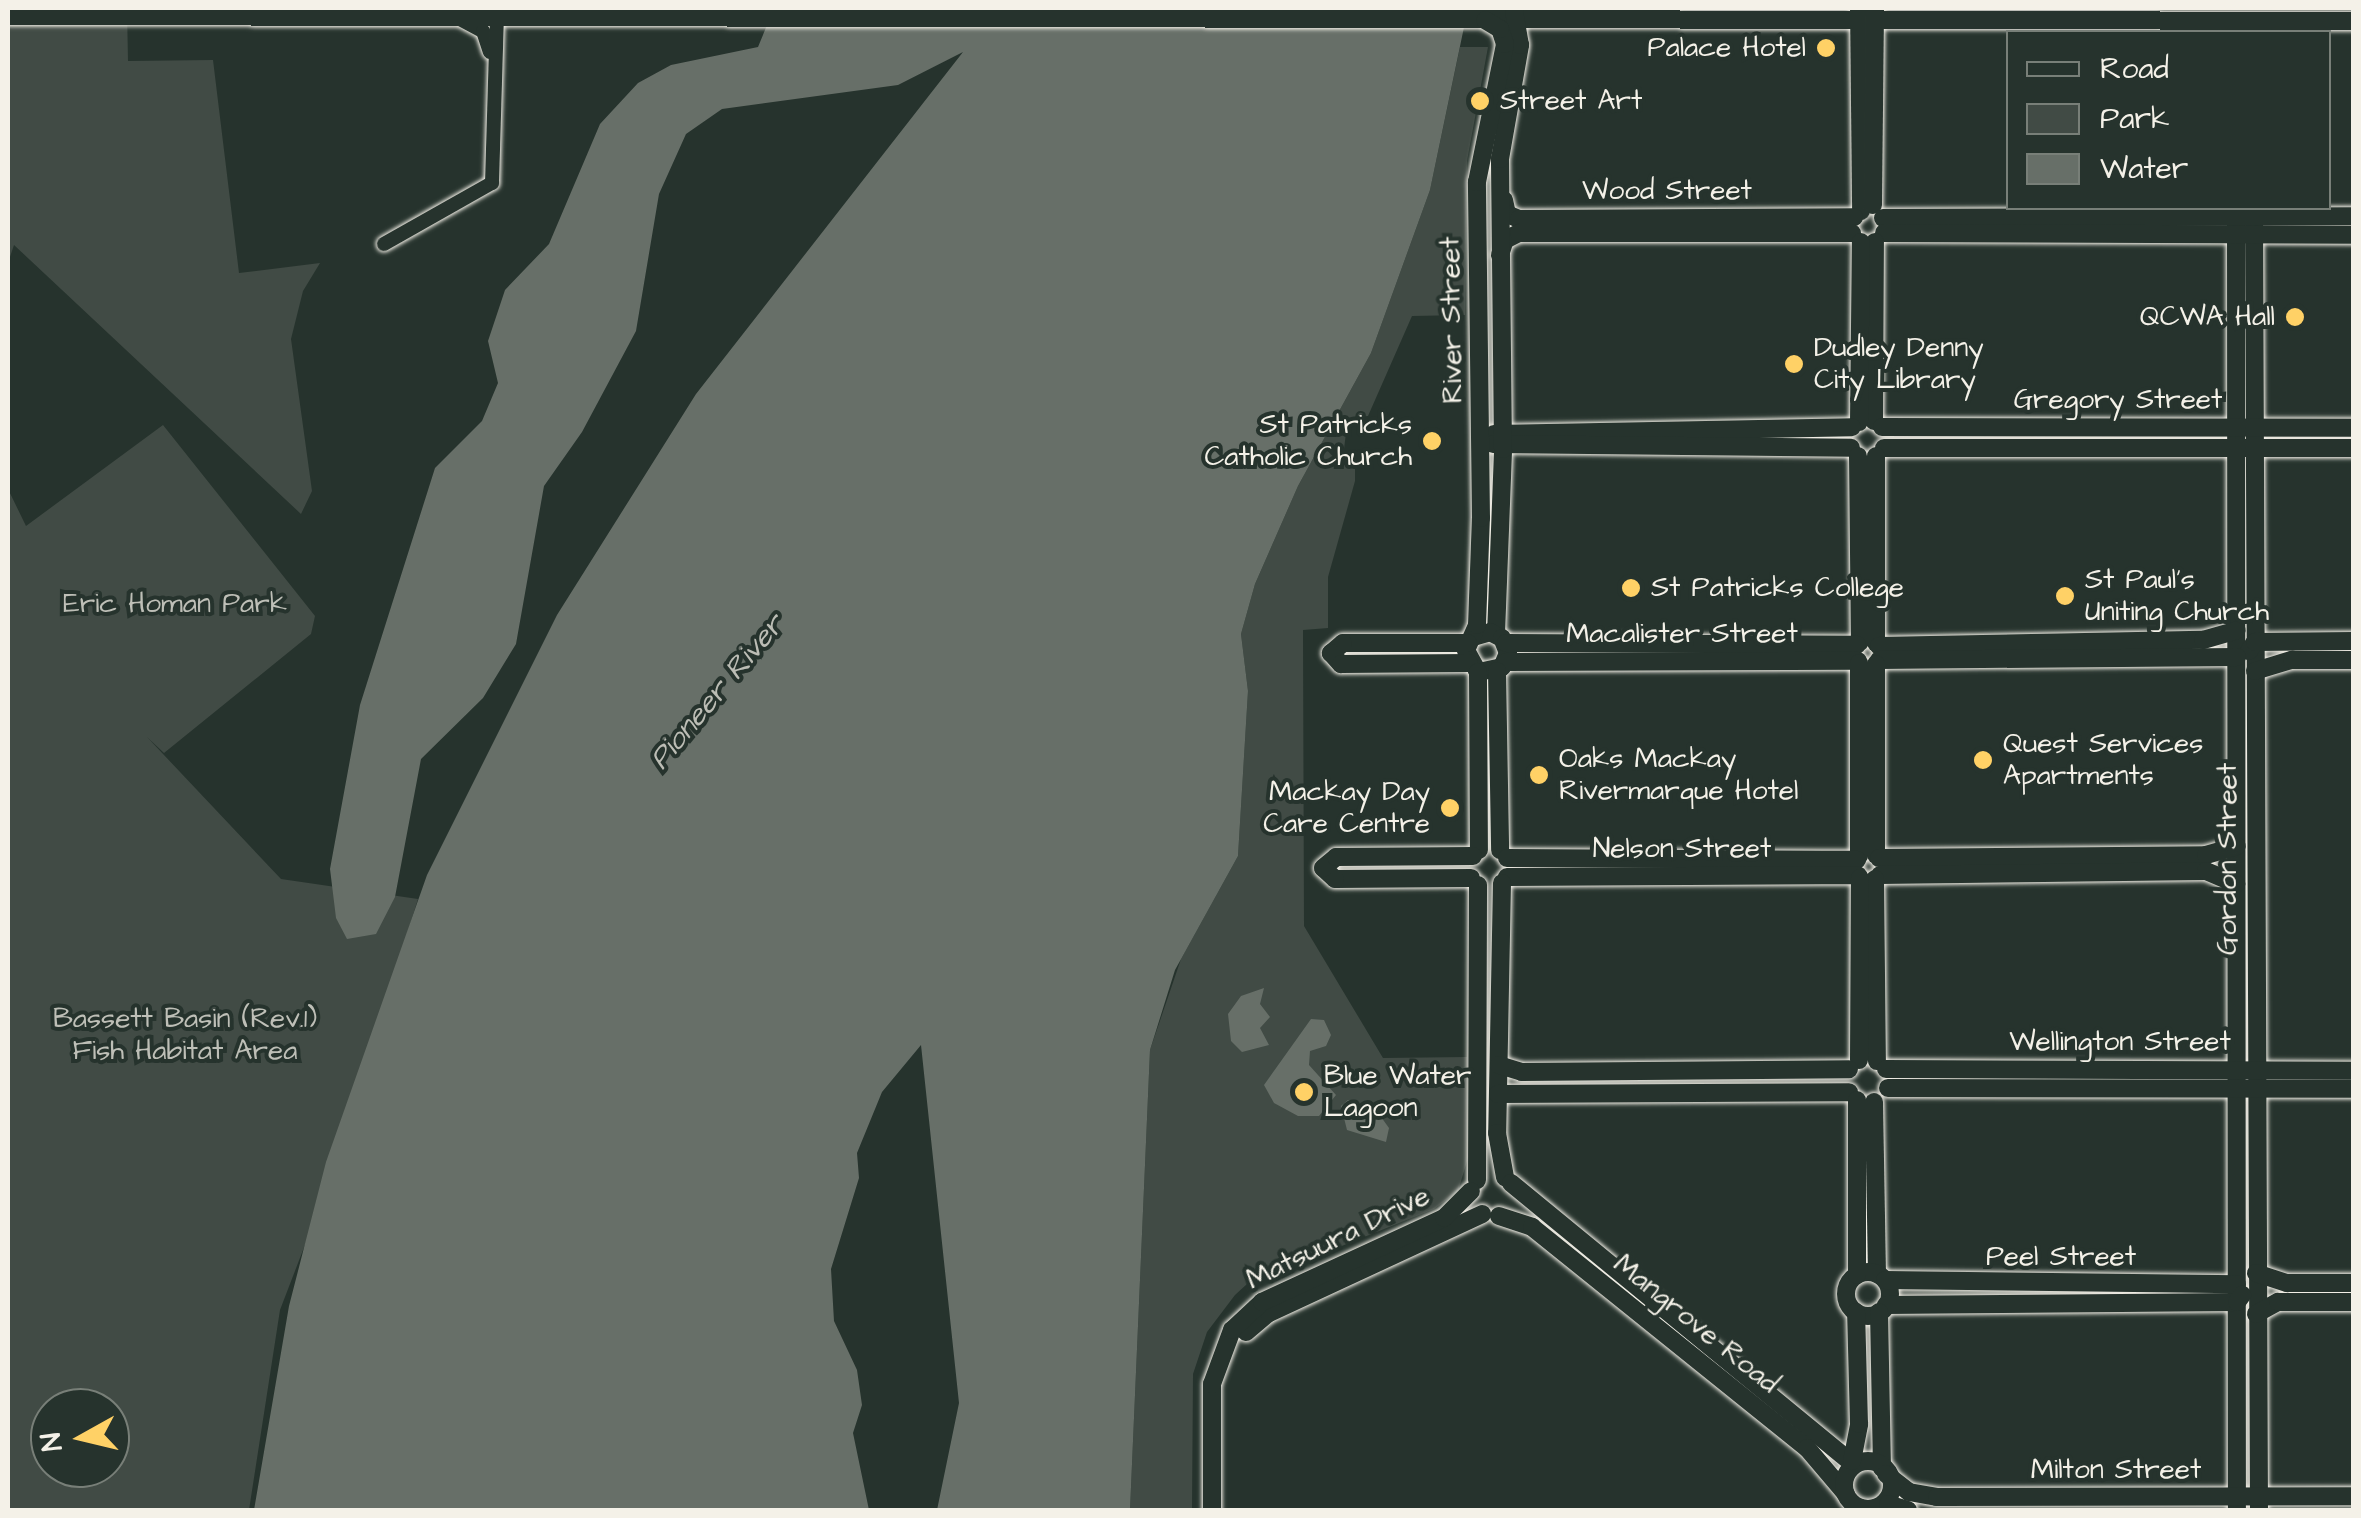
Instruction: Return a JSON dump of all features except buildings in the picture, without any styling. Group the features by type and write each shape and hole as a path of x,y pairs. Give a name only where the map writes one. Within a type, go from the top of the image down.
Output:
{"street":[{"path":"176,8 287,9 321,16"},
{"path":"8,16 440,16 492,12 1480,18 1513,14 1867,14 2354,21"},
{"path":"384,244 492,183 492,12"},
{"name":"River Street","path":"1475,881 1503,440 1500,189 1513,14"},
{"path":"1867,14 1868,1065 1856,1275 1846,1292 1856,1312 1859,1424 1852,1462 1851,1502 1908,1510"},
{"path":"440,16 466,21 485,34 494,92"},
{"name":"River Street","path":"1480,18 1498,27 1505,44 1478,175 1482,439 1471,640 1492,658 1505,880"},
{"path":"1478,217 1486,177 1500,189"},
{"name":"Wood Street","path":"1500,189 1515,218 1614,226 1868,226 2354,216"},
{"name":"Wood Street","path":"2245,219 2354,235"},
{"name":"Gordon Street","path":"2237,1503 2237,1294 2246,1090 2255,671 2255,581 2245,428 2245,219"},
{"name":"Wood Street","path":"1500,257 1504,242 1516,234 1614,226"},
{"path":"1867,424 1867,452"},
{"name":"Gregory Street","path":"1503,440 1535,430 1867,424 2354,428"},
{"path":"1535,430 1529,440 1536,449"},
{"name":"Gregory Street","path":"1482,439 1536,449 1867,452 2354,448"},
{"name":"Gordon Street","path":"2246,448 2237,630 2236,884 2246,1070"},
{"path":"2237,657 2246,643 2255,581"},
{"name":"Macalister Street","path":"2203,648 2237,630"},
{"name":"Macalister Street","path":"1492,658 1471,640 1343,642 1332,653 1340,664 1492,658 2203,648 2237,657"},
{"path":"2237,734 2244,660 2255,642 2354,660"},
{"path":"2255,671 2292,651 2354,642"},
{"path":"1404,643 1404,662"},
{"name":"Nelson Street","path":"1475,881 1868,867 2206,863 2237,846"},
{"path":"1476,853 1336,857 1323,868 1335,879 1475,881 1474,1185 1491,1215 1513,1202 1497,1148 1505,880"},
{"name":"Nelson Street","path":"1476,853 1868,867"},
{"name":"Nelson Street","path":"2206,863 2236,884"},
{"name":"Wellington Street","path":"1499,1065 1522,1072 1868,1065 2354,1071"},
{"path":"1868,1065 1883,1309 1884,1508"},
{"name":"Wellington Street","path":"1498,1094 1867,1095 2354,1089"},
{"name":"Gordon Street","path":"2246,1090 2256,1248 2260,1503"},
{"path":"1474,1185 1494,1173 1508,1180"},
{"name":"Mangrove Road","path":"1508,1180 1852,1462"},
{"name":"Matsuura Drive","path":"1212,1510 1212,1384 1232,1330 1262,1302 1444,1218 1474,1185"},
{"name":"Matsuura Drive","path":"1220,1510 1223,1373 1242,1335 1268,1313 1491,1215"},
{"name":"Mangrove Road","path":"1491,1215 1532,1226 1807,1448 1851,1502"},
{"path":"2237,1294 2256,1248"},
{"path":"2256,1273 2287,1283 2354,1283"},
{"name":"Peel Street","path":"1856,1275 2237,1294"},
{"name":"Peel Street","path":"1856,1312 2237,1294"},
{"path":"2256,1314 2286,1302 2354,1302"},
{"name":"Milton Street","path":"1852,1462 1884,1471 1909,1492 1938,1498 2260,1503 2354,1496"}],"green space":[{"path":"8,8 127,8 128,61 213,60 239,273 320,263 303,291 291,339 312,491 301,514 14,245 8,263"},
{"path":"1460,47 1488,47 1467,161 1465,315 1412,316 1368,416 1353,417 1346,433 1342,465 1355,465 1355,481 1328,577 1328,628 1303,630 1304,926 1383,1058 1467,1057 1468,1158 1458,1191 1434,1209 1247,1284 1235,1295 1207,1332 1193,1374 1192,1510 1130,1510 1150,1050 1181,959 1238,856 1248,691 1241,634 1255,584 1298,486 1371,353 1430,190"},
{"name":"Bassett Basin (Rev.1) Fish Habitat Area","path":"163,425 315,616 311,634 164,753 147,737 281,879 418,899 326,1190 280,1310 249,1510 8,1510 8,489 26,526"}],"water":[{"name":"Pioneer River","path":"774,8 1468,8 1430,190 1371,353 1298,486 1255,584 1241,634 1248,691 1238,856 1175,970 1150,1050 1130,1510 937,1510 959,1403 921,1045 882,1092 857,1153 859,1178 831,1269 834,1321 857,1370 862,1405 853,1433 869,1510 254,1510 289,1306 326,1162 427,875 557,615 696,394 963,52 898,85 722,109 686,134 659,194 636,331 582,432 544,486 516,644 483,698 421,759 395,897 376,934 347,939 336,918 330,869 360,705 435,468 482,421 498,383 488,341 505,290 549,244 600,124 638,83 671,65 758,47"},
{"path":"1264,988 1260,1004 1270,1017 1260,1028 1269,1045 1242,1052 1231,1041 1228,1014 1241,996"},
{"path":"1311,1019 1324,1020 1331,1035 1326,1046 1310,1051 1309,1065 1336,1095 1319,1116 1298,1116 1274,1103 1264,1085"},
{"path":"1348,1100 1376,1110 1389,1128 1386,1142 1347,1130 1341,1106"}],"place":[{"name":"Palace Hotel","path":"1826,48"},
{"name":"Street Art","path":"1480,101"},
{"name":"QCWA Hall","path":"2295,317"},
{"name":"Dudley Denny City Library","path":"1794,364"},
{"name":"St Patricks Catholic Church","path":"1432,441"},
{"name":"St Patricks College","path":"1631,588"},
{"name":"St Paul's Uniting Church","path":"2065,596"},
{"name":"Quest Services Apartments","path":"1983,760"},
{"name":"Oaks Mackay Rivermarque Hotel","path":"1539,775"},
{"name":"Mackay Day Care Centre","path":"1450,808"},
{"name":"Blue Water Lagoon","path":"1304,1092"}],"park label":[{"name":"Eric Homan Park","path":"175,604"}]}
